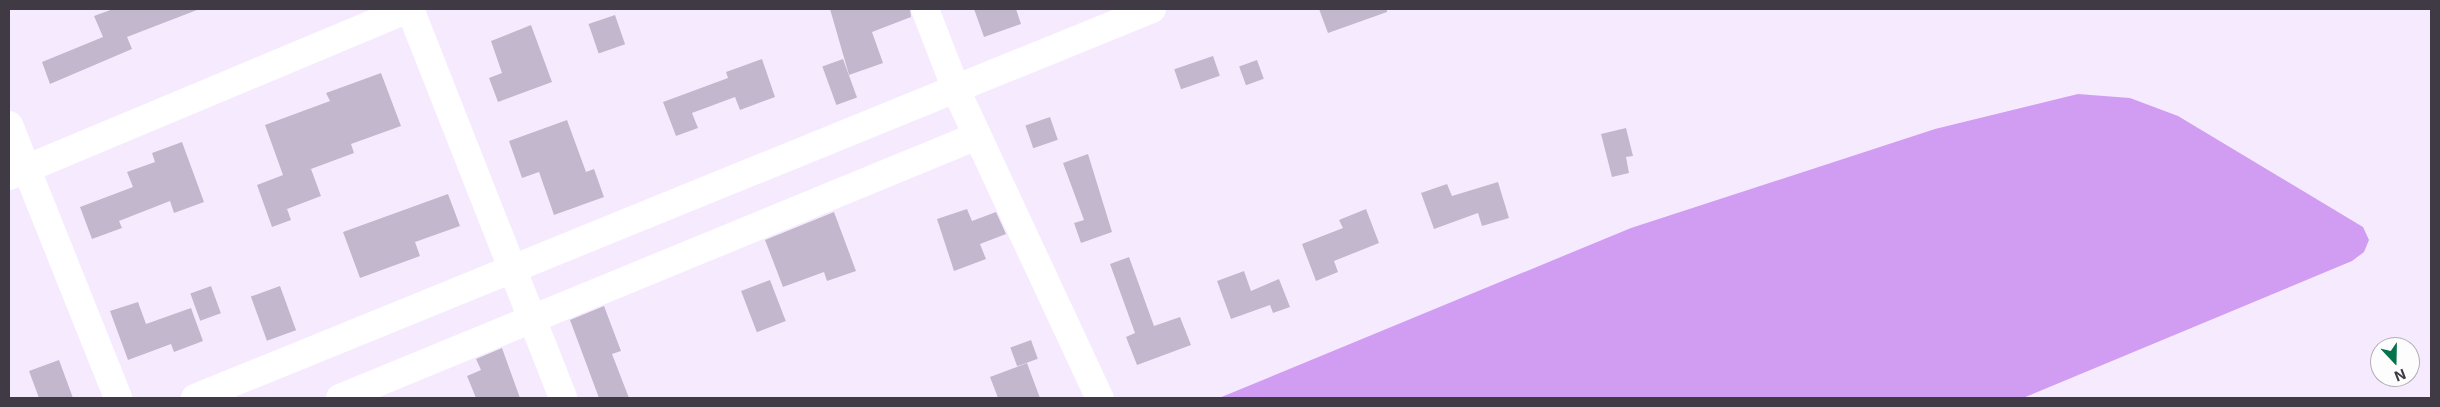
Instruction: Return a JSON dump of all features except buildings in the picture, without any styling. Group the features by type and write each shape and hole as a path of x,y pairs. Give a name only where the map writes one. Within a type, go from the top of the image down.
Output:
{"street":[{"path":"18,172 410,9 563,398"},
{"path":"925,9 956,92 1100,398"},
{"path":"195,398 514,272 956,92 1152,9"},
{"path":"9,125 18,172 118,398"},
{"path":"340,398 977,136"}],"shaded area":[{"path":"2078,94 2130,98 2178,116 2363,227 2369,240 2364,252 2352,261 2023,398 1219,398 1631,228 1935,129"}]}
